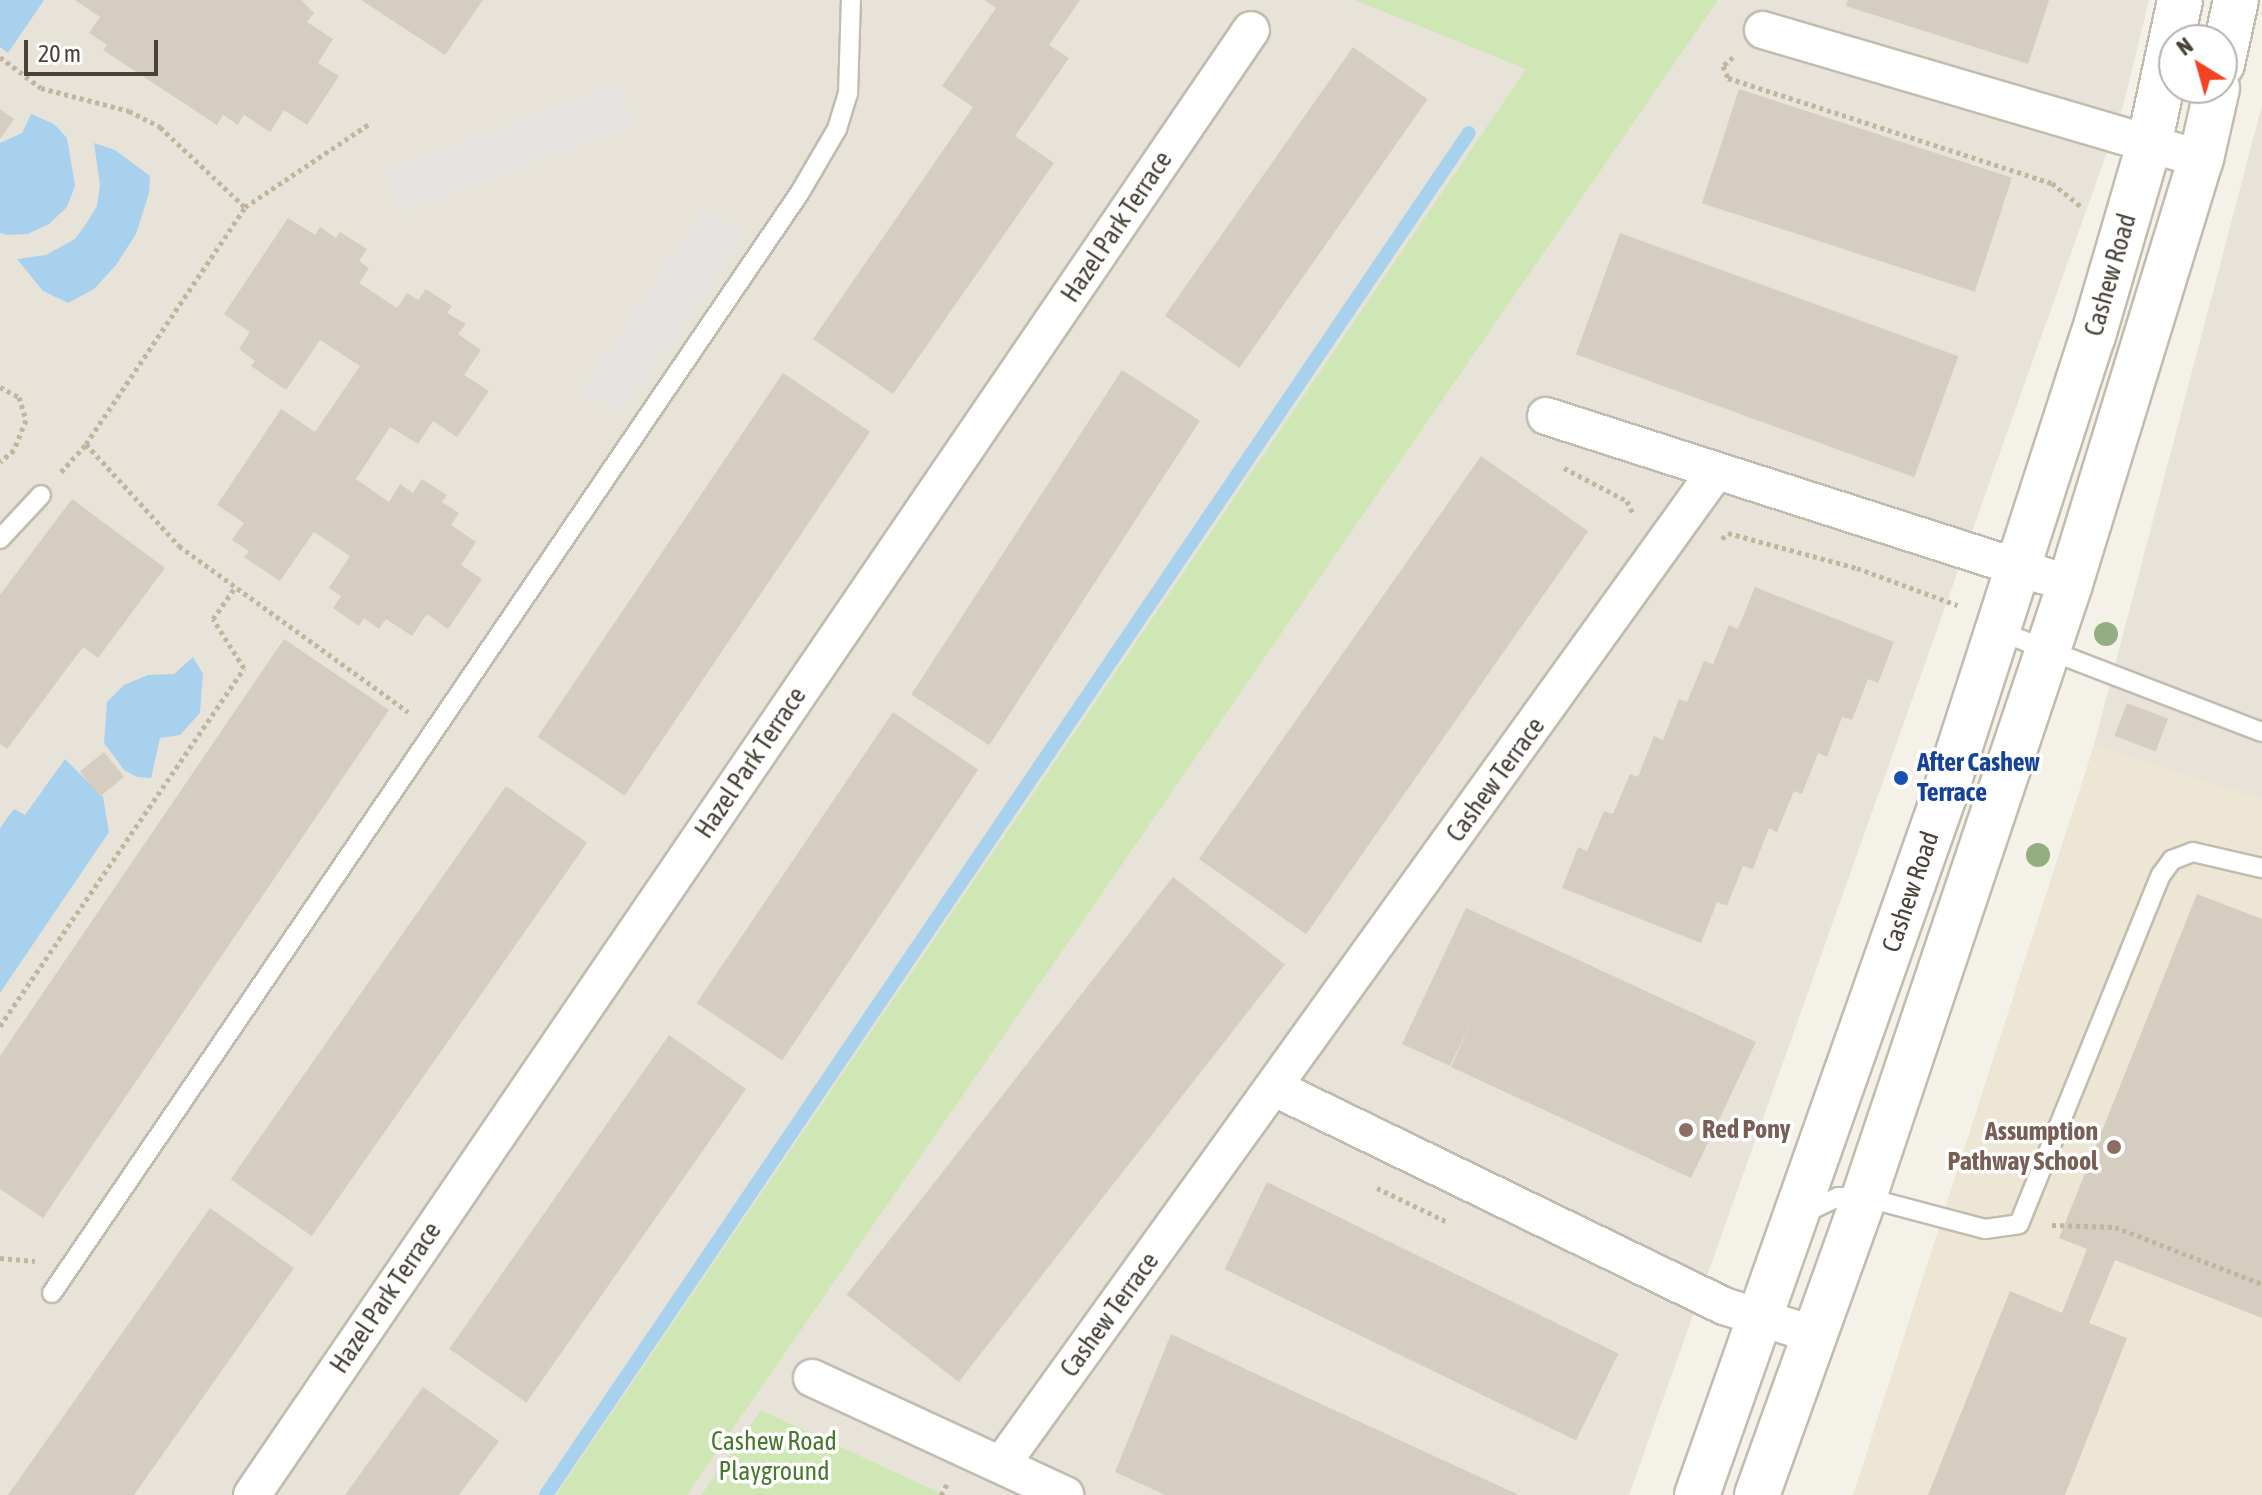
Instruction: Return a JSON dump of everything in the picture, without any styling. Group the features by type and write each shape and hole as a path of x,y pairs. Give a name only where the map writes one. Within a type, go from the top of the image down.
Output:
{"street":[{"name":"Cashew Road","path":"1697,1495 1944,796 1980,621 2016,568 2093,336 2149,145 2180,0"},
{"path":"2231,24 2236,0"},
{"name":"Hazel Park Terrace","path":"252,1495 1251,30"},
{"path":"1763,30 2201,159"},
{"name":"Cashew Road","path":"1757,1495 1864,1197 2070,584 2201,159 2213,104"},
{"path":"1546,416 2070,584"},
{"name":"Cashew Terrace","path":"1001,1465 1716,471"},
{"path":"1275,1088 1724,1306 1815,1335"},
{"path":"812,1378 1065,1495"}],"lane":[{"path":"52,1293 799,194 837,129 848,94 851,0"},
{"path":"0,539 41,495"},
{"path":"1980,621 2047,651 2262,732"},
{"path":"1796,1218 1825,1201 1864,1197 1985,1229 2019,1224 2161,875 2172,860 2193,852 2262,868"}],"path":[{"path":"1763,30 1723,66 1728,78 2052,183 2085,210"},
{"path":"0,57 41,88 129,111 160,127 245,207"},
{"path":"41,495 86,444 245,207 369,124"},
{"path":"0,387 19,397 26,420 14,450 0,462"},
{"path":"86,444 179,546 234,589 409,713 400,726"},
{"path":"1558,465 1627,501 1634,511 1630,524"},
{"path":"1717,543 1728,533 1857,568 1954,601 1980,621"},
{"path":"0,1026 244,668 213,619 234,589"},
{"path":"2019,1224 2115,1227 2262,1284"},
{"path":"0,1258 38,1261"}],"shaded area":[{"path":"0,0 2149,0 2122,110 1629,1495 945,1495 761,1410 701,1495 0,1495"},
{"path":"618,82 634,124 401,214 385,172"},
{"path":"2262,105 2262,800 2094,745"},
{"path":"705,207 744,233 620,416 581,390"},
{"name":"Assumption Pathway School","path":"2094,745 2262,800 2262,1495 1853,1495"}],"green space":[{"path":"1355,0 1718,0 687,1495 556,1495 1526,69"},
{"name":"Cashew Road Playground","path":"761,1410 945,1495 701,1495"}],"water":[{"path":"0,0 44,0 8,53 0,47"},
{"path":"31,114 54,124 67,138 75,186 67,207 49,224 28,234 7,235 0,233 0,143 22,133"},
{"path":"94,143 115,150 150,176 149,193 136,234 116,265 94,289 68,303 43,291 17,259 46,255 75,239 86,224 97,206 100,185"},
{"path":"193,657 203,674 200,713 180,735 160,738 151,778 137,777 124,770 104,743 107,702 124,685 148,675 174,674"},
{"path":"65,759 103,797 109,832 0,993 0,828 14,809 25,815"}],"building":[{"path":"75,0 301,0 314,13 307,22 333,39 318,63 339,76 307,125 284,110 270,132 244,115 238,125 223,115 217,125 103,50 107,45 89,33 100,17"},
{"path":"361,0 483,0 445,55"},
{"path":"984,0 1080,0 1049,45 1069,58 1015,136 1054,163 893,394 813,339 973,107 942,86 996,8"},
{"path":"1848,0 2049,0 2028,64 1846,6"},
{"path":"1353,47 1428,99 1239,368 1165,316"},
{"path":"1739,89 2012,178 1975,292 1702,203"},
{"path":"0,109 14,119 0,139"},
{"path":"288,218 315,235 320,227 336,238 340,232 367,249 359,261 369,268 359,283 397,308 407,293 418,300 426,289 452,306 447,313 466,324 458,334 481,350 464,375 489,391 457,437 433,421 418,444 390,427 356,479 389,502 400,484 413,493 422,479 447,495 442,502 459,513 451,525 476,542 461,565 482,579 448,629 427,614 412,636 386,619 379,629 364,618 359,626 333,608 341,596 329,588 350,556 314,532 280,581 244,557 249,551 232,540 244,523 217,505 281,409 315,432 360,366 320,340 286,390 251,366 255,361 239,349 250,332 224,314"},
{"path":"1620,233 1958,356 1914,477 1576,354"},
{"path":"1122,370 1200,421 989,745 911,695"},
{"path":"783,373 870,432 625,796 538,737"},
{"path":"1481,456 1588,531 1306,934 1199,859"},
{"path":"72,499 165,568 98,658 83,647 7,749 0,744 0,595"},
{"path":"1755,587 1894,642 1878,683 1868,679 1852,720 1842,717 1827,757 1818,753 1802,794 1794,791 1777,832 1769,828 1753,869 1743,866 1727,906 1717,902 1701,943 1562,888 1578,847 1587,851 1604,811 1613,814 1630,774 1638,777 1654,736 1663,740 1679,699 1687,702 1704,661 1713,664 1729,625 1738,629"},
{"path":"284,639 389,710 43,1218 0,1189 0,1056"},
{"path":"2127,703 2168,719 2156,751 2114,736"},
{"path":"893,712 978,770 782,1061 697,1003"},
{"path":"104,752 124,777 100,796 80,772"},
{"path":"506,786 587,843 312,1236 231,1179"},
{"path":"1173,877 1285,964 959,1382 847,1295"},
{"path":"2197,894 2262,919 2262,1318 2115,1260 2089,1323 2127,1338 2065,1495 1928,1495 2010,1291 2062,1313 2087,1249 2059,1238"},
{"path":"1466,908 1756,1042 1691,1178 1451,1067 1472,1020 1450,1066 1402,1044"},
{"path":"669,1035 746,1089 526,1403 449,1349"},
{"path":"1267,1182 1618,1353 1576,1441 1224,1269"},
{"path":"210,1208 294,1268 134,1495 8,1495"},
{"path":"1171,1334 1519,1495 1165,1495 1115,1472"},
{"path":"423,1387 499,1441 459,1495 345,1495"}],"waterway":[{"path":"546,1495 1469,133"}],"place":[{"name":"After Cashew Terrace","path":"1901,778"},
{"name":"Red Pony","path":"1686,1130"},
{"name":"Assumption Pathway School","path":"2114,1147"}]}
